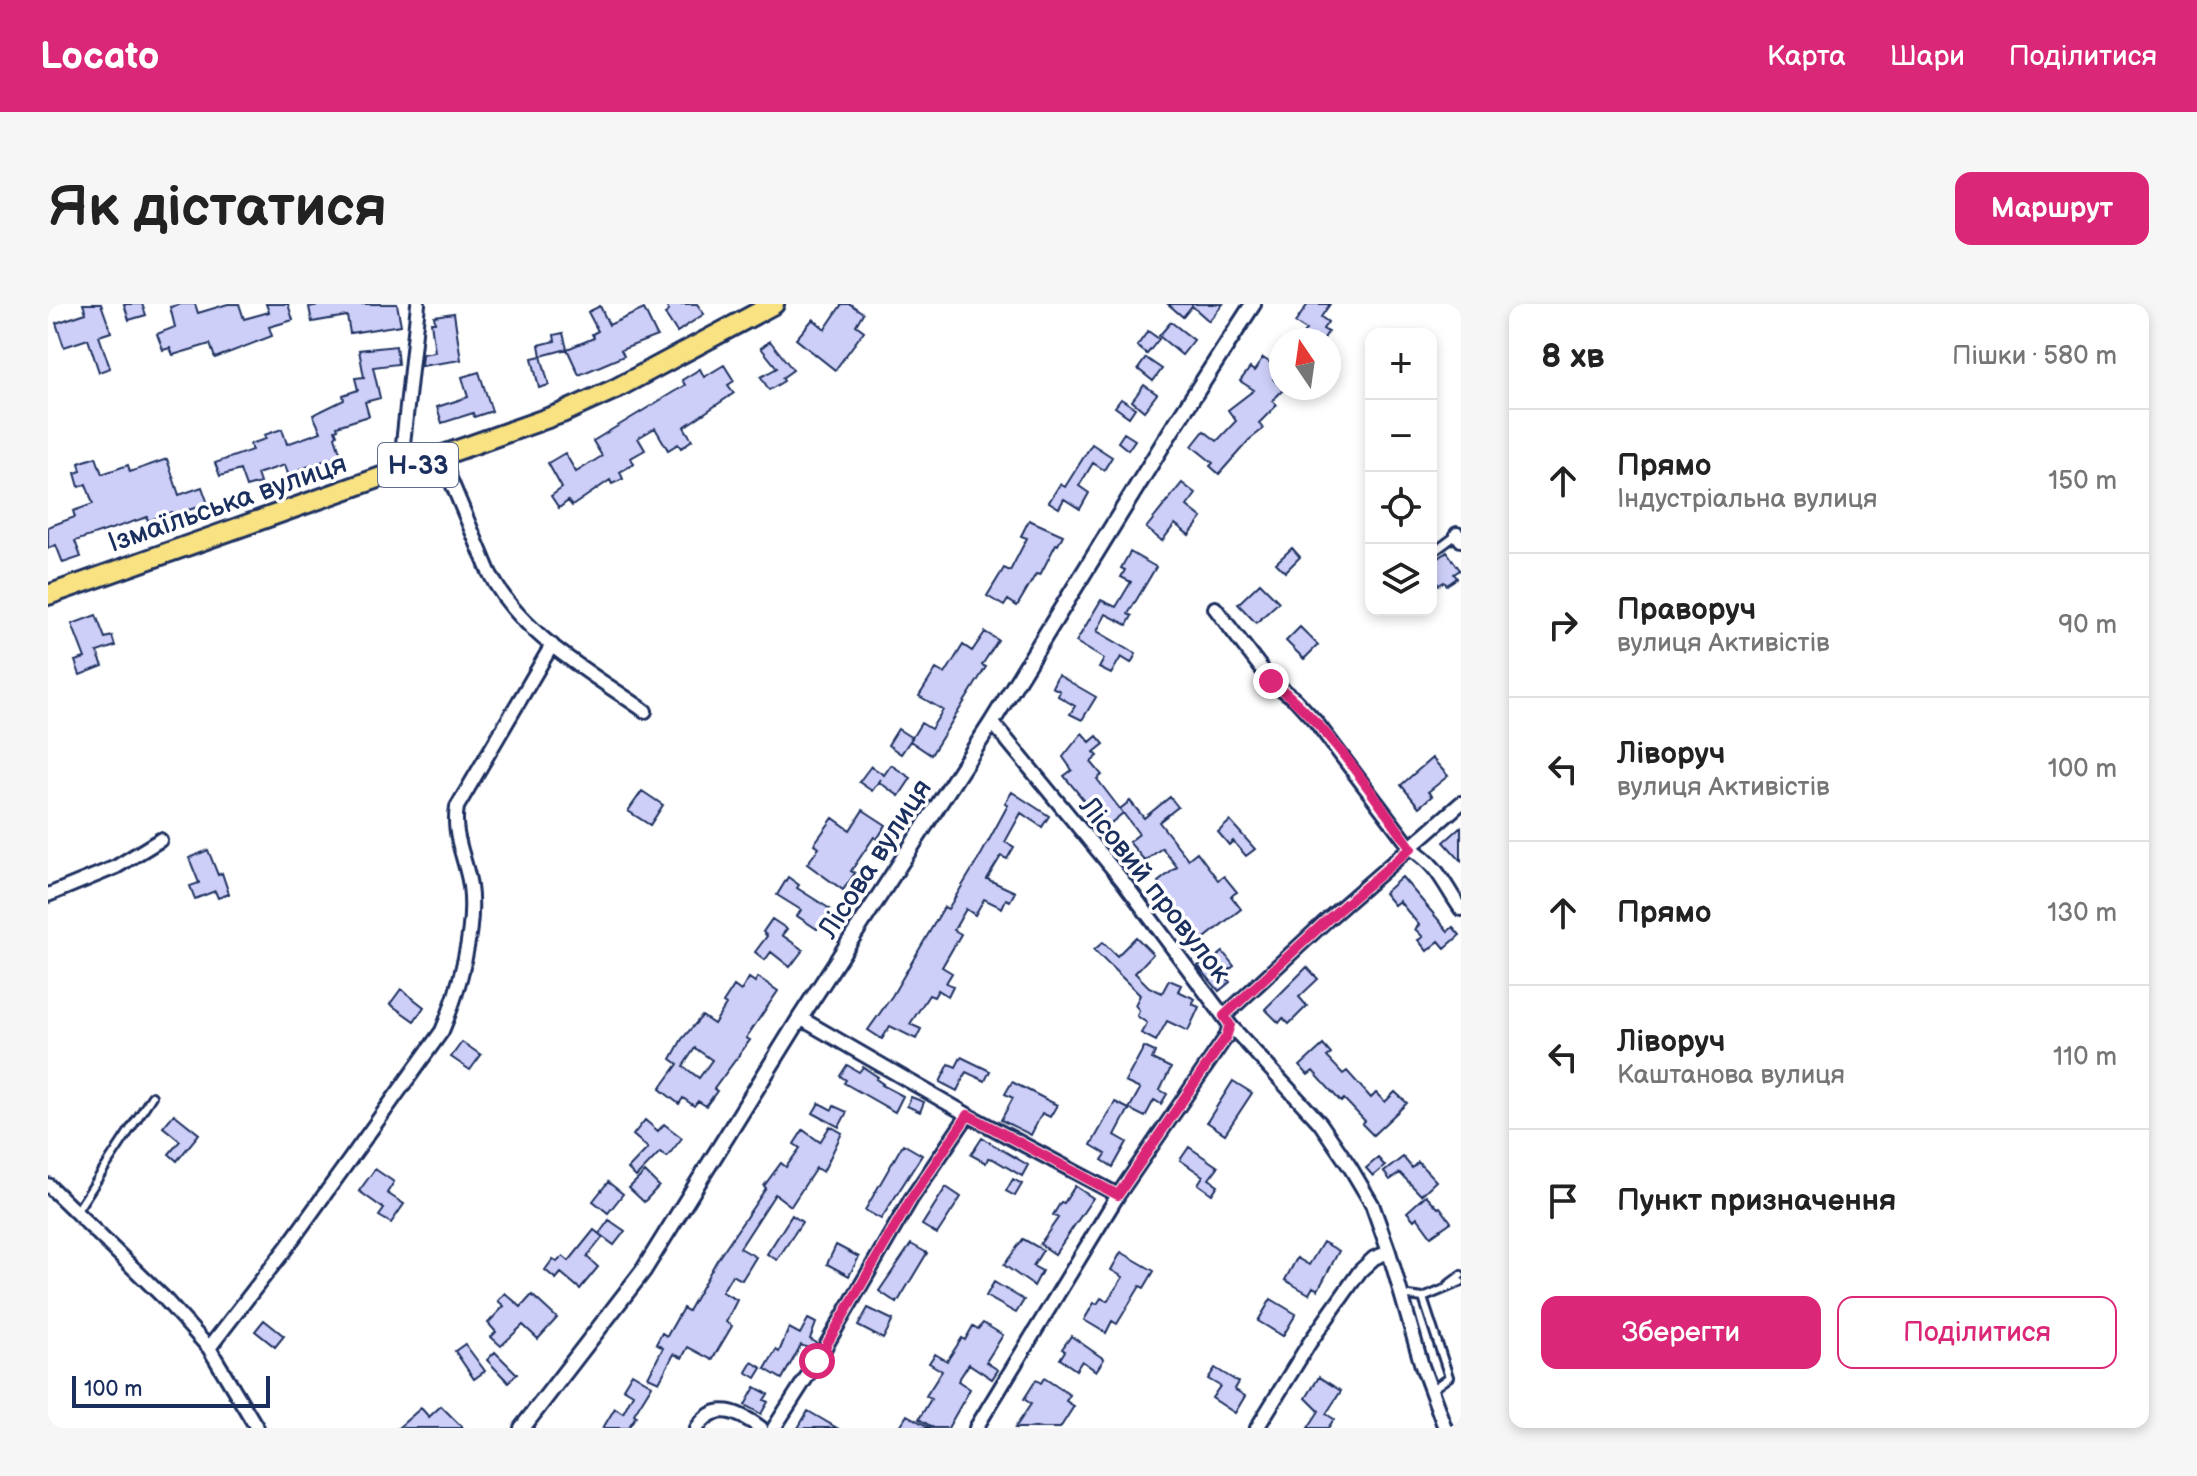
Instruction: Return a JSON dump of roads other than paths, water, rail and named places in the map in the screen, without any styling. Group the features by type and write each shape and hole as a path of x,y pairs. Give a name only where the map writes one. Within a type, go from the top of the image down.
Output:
{"main road":[{"name":"Ізмаїльська вулиця","path":"48,595 562,413 615,389 774,304"}],"street":[{"path":"400,472 418,304"},
{"name":"Лісова вулиця","path":"522,1428 643,1271 1253,304"},
{"path":"441,457 498,591 511,608 552,645 645,711"},
{"path":"1215,608 1271,681 1295,699 1316,722 1411,848 1441,874 1461,909"},
{"path":"209,1348 287,1247 442,1031 454,1003 467,943 471,899 470,882 456,837 454,821 457,807 552,645"},
{"name":"Лісовий провулок","path":"992,722 1122,880 1227,1020 1320,1123 1372,1204 1445,1428"},
{"path":"976,1428 1118,1195 1226,1037 1227,1020 1327,920 1461,803"},
{"path":"48,895 116,867 160,840"},
{"path":"800,1018 968,1115 1118,1195"},
{"path":"774,1428 817,1361 911,1199 968,1115"},
{"path":"48,1185 163,1297 209,1348 257,1428"},
{"path":"1257,1428 1310,1342 1360,1271 1374,1258 1389,1252"},
{"path":"697,1428 705,1416 721,1410 747,1418 761,1428"}],"lane":[{"path":"1437,550 1460,535"},
{"path":"76,1212 152,1096"},
{"path":"1447,1286 1461,1275"},
{"path":"1401,1295 1423,1298 1461,1282"},
{"path":"1423,1298 1449,1377 1431,1390"}]}
